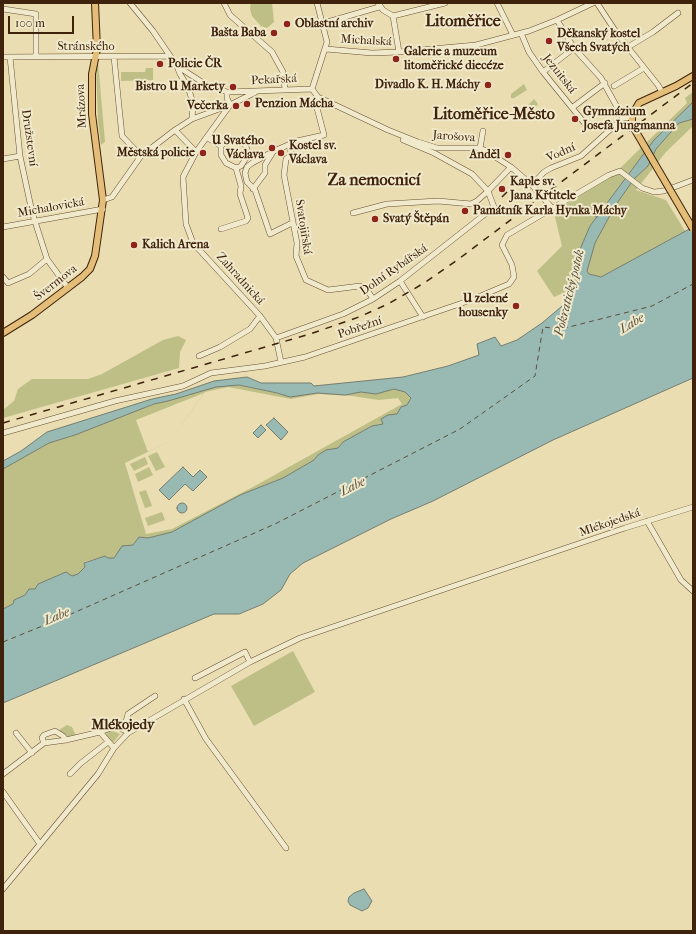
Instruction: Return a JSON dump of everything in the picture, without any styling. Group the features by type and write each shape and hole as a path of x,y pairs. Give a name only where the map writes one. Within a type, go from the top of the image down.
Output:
{"main road":[{"name":"Mrázova","path":"95,3 96,57 92,74 92,114 103,209"},
{"path":"693,76 639,103 634,109 631,117 632,125 693,229"},
{"name":"Švermova","path":"3,333 32,315 85,275 92,265 97,248 103,209"}],"street":[{"path":"8,3 5,10 36,14 36,57"},
{"path":"130,3 153,31 177,66 188,87 193,103 192,119"},
{"path":"224,3 230,15 272,52 283,72 285,89"},
{"path":"317,3 324,23 327,38 326,49"},
{"path":"393,16 445,3"},
{"path":"497,3 513,35"},
{"path":"593,3 662,92"},
{"name":"Michalská","path":"312,90 326,49 372,53 476,45 521,33 557,20 593,3"},
{"path":"324,23 378,5 393,16 399,52"},
{"path":"628,47 653,32 678,13"},
{"path":"557,20 574,48 605,83 623,118 631,117"},
{"name":"Jezuitská","path":"521,33 529,52 586,125"},
{"path":"544,72 574,48"},
{"name":"Stránského","path":"3,57 170,56"},
{"name":"Družstevní","path":"10,57 20,156 35,221 47,259 68,288"},
{"path":"114,57 122,136 141,156"},
{"path":"177,66 205,84 227,92 227,98 230,105"},
{"path":"614,86 644,68"},
{"path":"573,107 605,83"},
{"name":"Pekařská","path":"227,92 285,89 312,90 318,97"},
{"path":"103,200 112,197 141,156 175,130 192,119 230,105 258,91"},
{"path":"292,223 270,234 253,189 247,182 244,173 247,167 290,143 324,135 317,108 318,97"},
{"name":"Jarošova","path":"318,97 388,130 438,148 480,148 491,152 511,166 532,185 552,208"},
{"name":"Zahradnická","path":"230,105 208,138 196,152 183,177 186,224 193,243 260,316 276,338 282,362"},
{"name":"Vodní","path":"532,185 544,172 578,158 623,118"},
{"path":"175,130 196,152"},
{"path":"388,130 394,136 434,153 472,174 488,191"},
{"path":"480,148 483,131"},
{"path":"208,138 221,146"},
{"path":"221,146 224,142 235,139 246,146 248,155 241,166 236,168"},
{"name":"Svatojiřská","path":"290,143 291,154 286,159 284,175 292,223 298,243 296,256 306,280 328,290 360,286 366,288 373,299"},
{"path":"221,146 223,160 236,168 241,186 240,194 248,218 246,221 221,229"},
{"path":"253,189 264,173 265,165 274,151"},
{"path":"3,158 20,156"},
{"path":"353,213 387,204 438,201 471,204 477,201 488,191 511,166"},
{"path":"552,208 609,175 620,171 648,191 664,191 693,180"},
{"name":"Dolní Rybářská","path":"276,338 343,314 373,299 400,281 492,210 494,207 493,202 488,191"},
{"name":"Pobřežní","path":"3,433 115,401 183,386 204,377 227,370 252,368 326,351 505,286 514,277 512,265 502,245 507,235 552,208"},
{"name":"Michalovická","path":"3,227 103,209"},
{"path":"3,277 8,282 28,274 47,259"},
{"path":"400,281 423,317"},
{"path":"199,356 220,347 250,330 260,316"},
{"name":"Mlékojedská","path":"126,731 250,662 300,638 647,521 693,507"},
{"path":"647,521 681,580 693,591"},
{"path":"195,678 245,652 250,662"},
{"path":"3,889 98,774 126,731 128,714 155,696"},
{"path":"184,699 206,739 286,848"},
{"path":"3,774 44,743 66,740 100,732 116,726 126,731"},
{"path":"44,743 42,738 51,731 59,733 66,740"},
{"path":"100,732 114,748"},
{"path":"16,733 32,753"},
{"path":"70,774 81,762 108,742"},
{"path":"3,792 40,844"}],"green space":[{"path":"251,3 272,3 274,22 267,28 261,26 252,16 250,9"},
{"path":"98,62 105,142 101,145 98,121 96,65"},
{"path":"146,68 153,68 153,80 121,81 121,72 145,72"},
{"path":"524,84 527,90 514,98 511,98 511,94"},
{"path":"693,92 693,102 654,140 590,226 581,247 576,271 577,287 554,297 537,271 562,246 555,211 611,177 687,103 685,98"},
{"path":"534,99 538,104 533,111 528,105"},
{"path":"693,119 692,127 666,152 636,190 666,200 685,231 601,277 589,274 587,268 595,243 615,206 634,179 648,166 656,149 679,123"},
{"path":"178,336 186,340 180,352 179,368 3,418 3,410 14,401 18,389 32,379 88,379 102,374 163,340"},
{"path":"225,385 239,385 284,395 317,393 345,395 361,392 376,394 394,389 405,392 411,399 397,414 387,417 383,424 372,426 343,442 338,448 326,450 318,455 314,460 283,478 240,495 172,532 148,538 139,537 133,545 116,555 114,558 108,558 105,556 84,562 85,567 78,574 72,576 66,572 38,584 35,589 3,609 3,469 49,443 75,435 133,411 208,388","holes":["228,387 291,399 319,394 352,396 379,400 398,398 402,404 253,487 172,529 146,534 125,463 148,452 136,420 204,393 170,441 205,392"]},
{"path":"157,452 165,467 156,471 148,456"},
{"path":"145,457 148,464 134,471 130,464"},
{"path":"149,467 153,475 138,482 135,474"},
{"path":"146,490 152,506 145,508 139,492"},
{"path":"162,512 165,520 148,526 145,518"},
{"path":"293,651 315,692 254,726 231,686"},
{"path":"67,725 72,727 76,736 68,737 59,730"},
{"path":"111,730 120,734 112,744 106,736 107,732"}],"water":[{"name":"Labe","path":"693,102 693,119 679,123 656,149 648,166 634,179 615,206 595,243 587,271 589,274 601,277 693,227 693,378 553,440 433,501 391,519 303,563 290,574 281,590 263,604 239,614 214,614 3,703 3,609 13,604 14,600 25,595 29,589 35,589 38,584 66,572 72,576 78,574 85,567 84,563 105,556 108,558 114,558 122,546 133,545 139,537 148,538 172,532 240,495 283,478 314,460 318,455 326,450 338,448 343,442 372,426 383,424 381,419 388,415 397,414 401,407 407,405 411,398 405,392 394,389 376,394 361,392 345,395 317,393 290,397 239,385 216,387 154,404 75,435 49,443 3,469 3,461 21,451 47,432 152,399 176,394 214,381 247,377 261,383 311,383 314,386 403,377 448,366 479,355 477,344 495,337 501,346 517,340 542,323 561,307 571,296 578,285 576,271 581,247 590,226 654,140"},
{"path":"274,418 288,432 281,440 266,425"},
{"path":"261,425 266,430 258,438 253,433"},
{"path":"183,467 193,477 200,470 207,477 193,491 185,484 169,500 159,490"},
{"path":"180,503 184,503 186,504 186,512 180,513 177,510 177,506"},
{"path":"364,889 372,901 368,908 362,911 350,905 348,901 349,897 354,893"}],"waterway":[{"name":"Pokratický potok","path":"584,209 597,217"}],"ferry route":[{"path":"3,642 62,618 275,524 460,429 535,376 543,327 561,329 652,306 693,284"}],"railway":[{"path":"3,423 310,334 359,317 388,304 424,283 456,261 693,83"},
{"path":"502,197 507,192"}],"place":[{"name":"Oblastní archiv","path":"287,24"},
{"name":"Bašta Baba","path":"274,33"},
{"name":"Děkanský kostel Všech Svatých","path":"549,41"},
{"name":"Galerie a muzeum litoměřické diecéze","path":"396,59"},
{"name":"Policie ČR","path":"160,64"},
{"name":"Divadlo K. H. Máchy","path":"488,85"},
{"name":"Bistro U Markety","path":"233,87"},
{"name":"Penzion Mácha","path":"247,104"},
{"name":"Večerka","path":"236,106"},
{"name":"Gymnázium Josefa Jungmanna","path":"575,119"},
{"name":"U Svatého Václava","path":"272,148"},
{"name":"Městská policie","path":"203,153"},
{"name":"Kostel sv. Václava","path":"281,153"},
{"name":"Anděl","path":"508,155"},
{"name":"Kaple sv. Jana Křtitele","path":"502,189"},
{"name":"Památník Karla Hynka Máchy","path":"465,211"},
{"name":"Svatý Štěpán","path":"375,219"},
{"name":"Kalich Arena","path":"134,245"},
{"name":"U zelené housenky","path":"516,306"}],"district":[{"name":"Litoměřice","path":"463,22"},
{"name":"Litoměřice-Město","path":"494,115"},
{"name":"Za nemocnicí","path":"374,181"},
{"name":"Mlékojedy","path":"123,726"}]}
